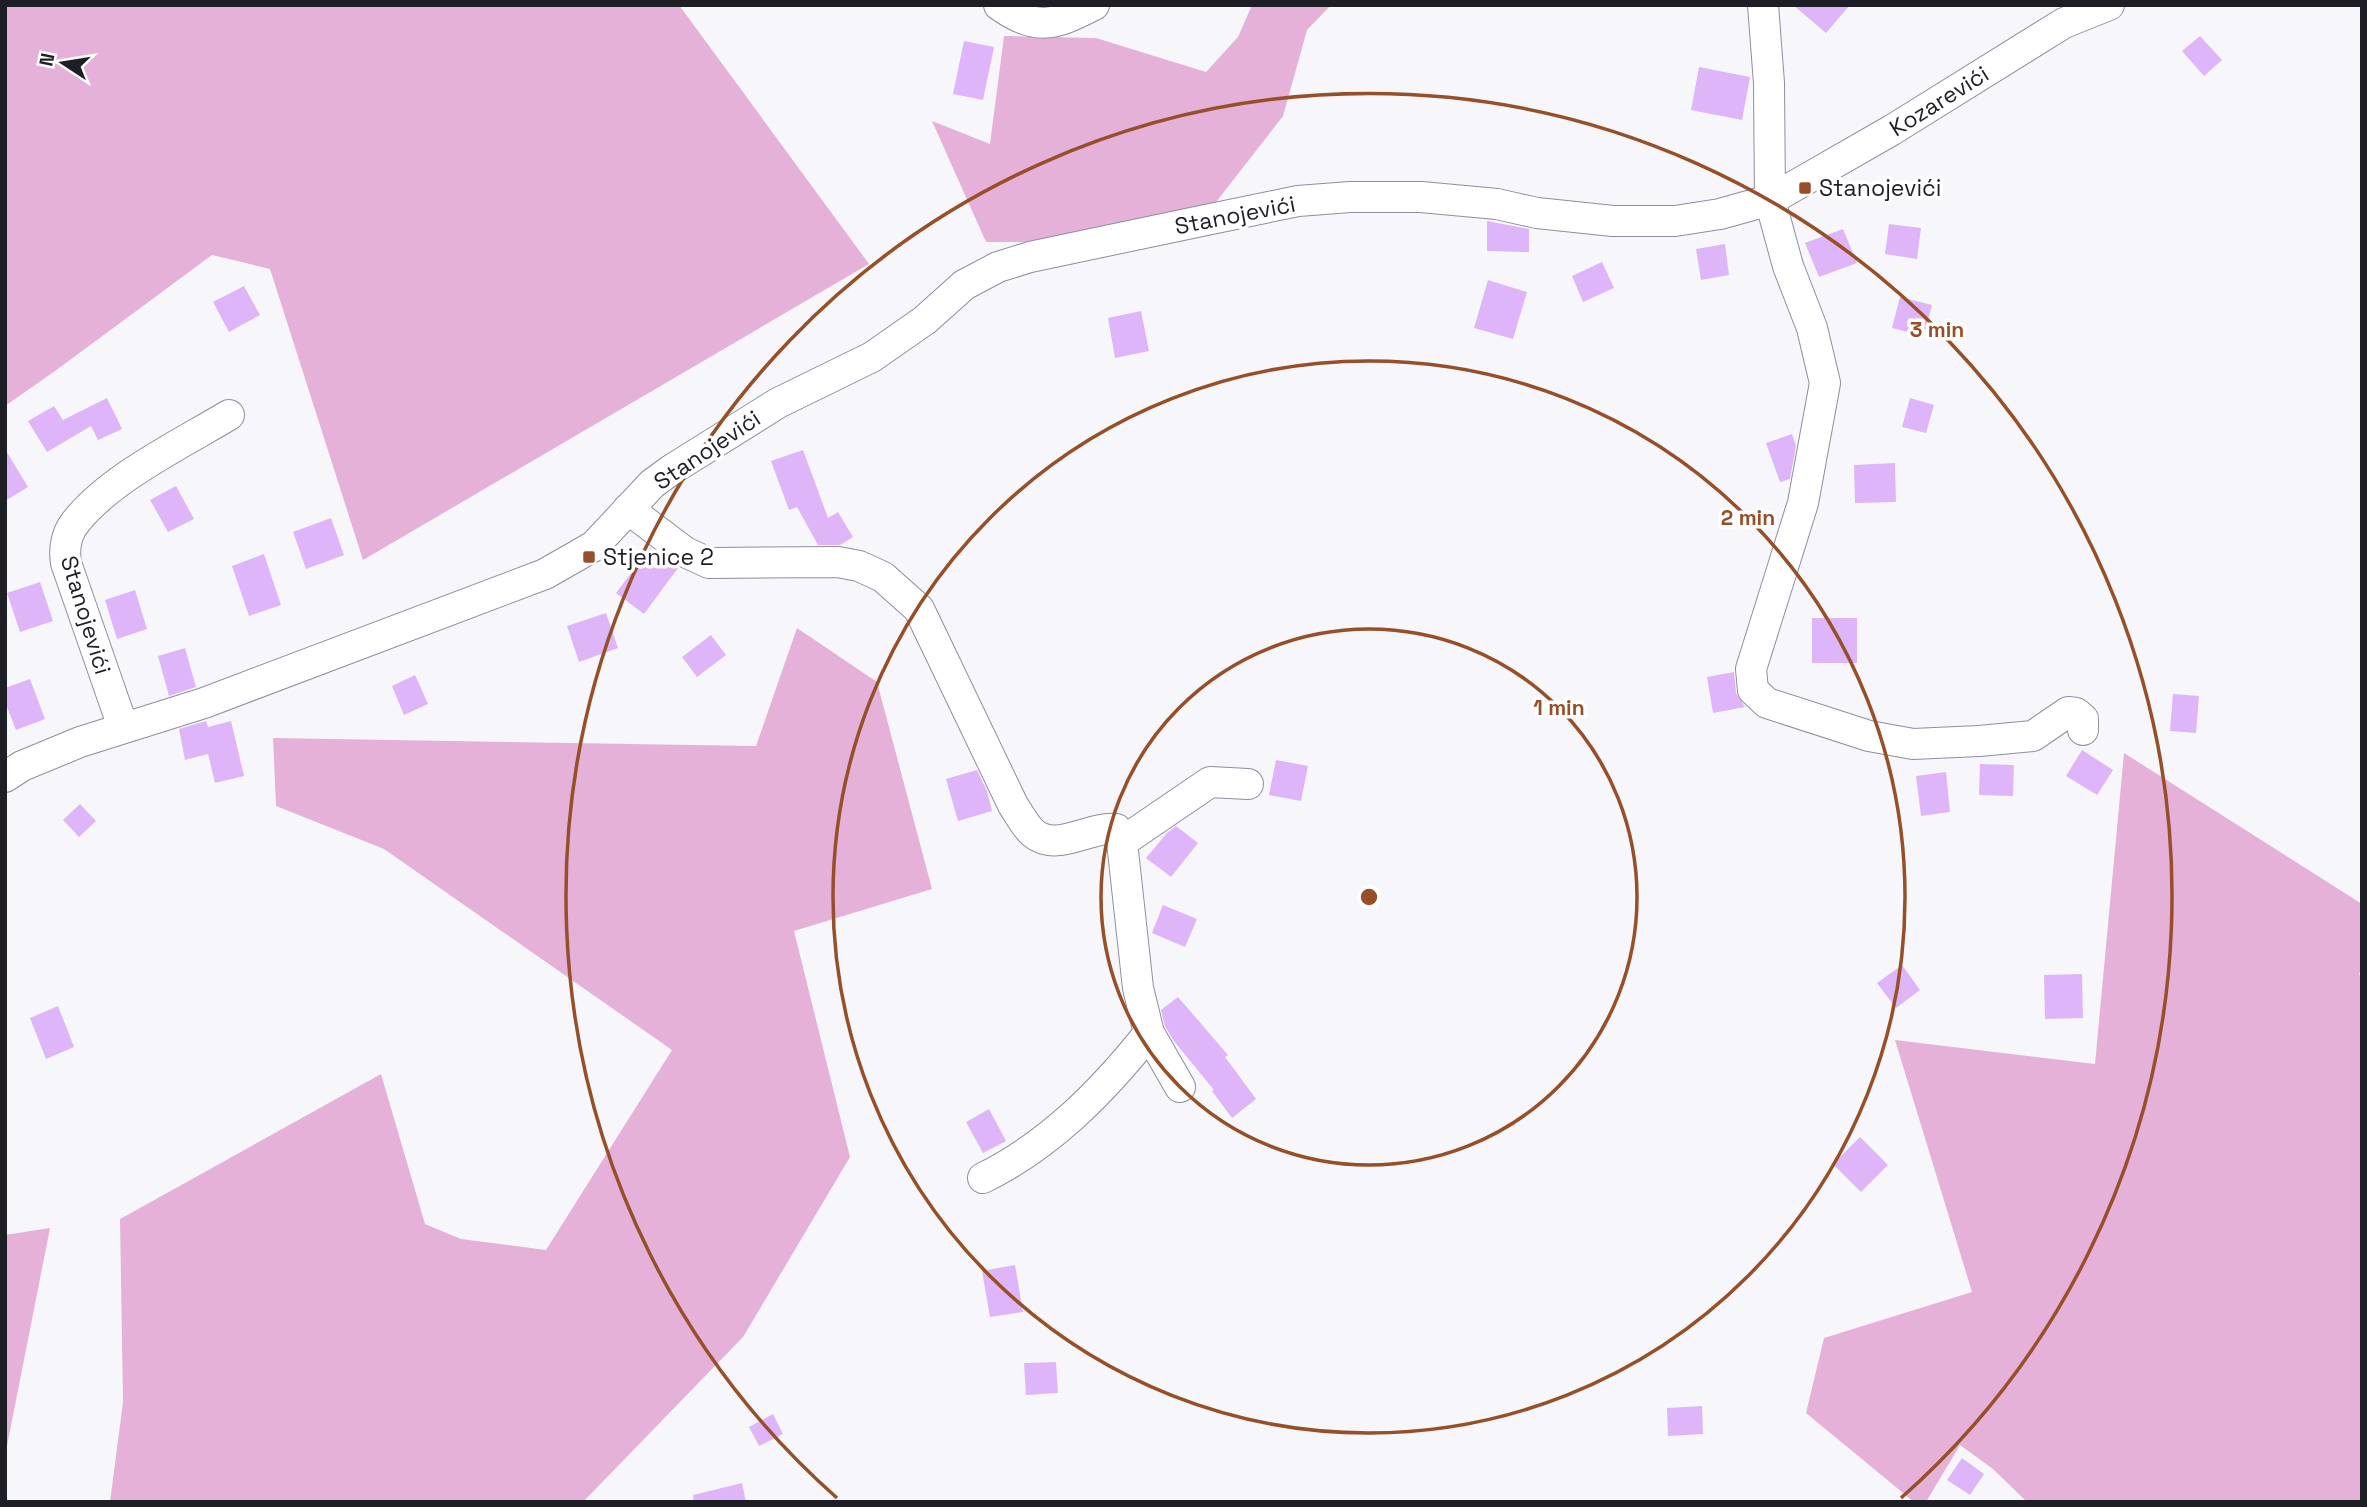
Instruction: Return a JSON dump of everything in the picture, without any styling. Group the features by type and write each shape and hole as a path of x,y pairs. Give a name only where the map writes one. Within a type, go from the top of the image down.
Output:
{"street":[{"path":"999,5 1030,24 1066,20 1094,5"},
{"path":"1763,5 1769,83 1770,200 1788,266 1812,328 1825,383 1803,503 1751,669 1753,690 1767,703 1869,736 1913,744 2033,736 2068,712 2076,713 2083,719 2083,730"},
{"name":"Kozarevići","path":"1770,200 1892,130 2064,23 2109,5"},
{"name":"Stanojevići","path":"5,778 22,766 124,727 204,703 545,574 594,546 652,484 724,435 778,403 872,357 925,320 964,285 998,267 1030,257 1298,201 1350,197 1421,197 1497,204 1537,213 1626,221 1675,221 1720,214 1770,200"},
{"name":"Stanojevići","path":"124,727 66,563 64,547 71,528 90,507 122,480 229,415"},
{"path":"628,509 685,552 709,563 838,562 859,566 883,577 919,609 1013,805 1034,833 1049,840 1063,841 1104,828 1116,829 1122,842 1138,988 1149,1032 1180,1087"},
{"path":"1122,842 1210,782 1248,784"},
{"path":"983,1178 1012,1164 1069,1120 1118,1072 1149,1032"}],"shaded area":[{"path":"5,5 679,5 869,264 363,560 270,269 212,255 5,406"},
{"path":"1252,5 1331,5 1307,30 1283,116 1206,215 1075,242 986,242 932,121 990,144 1004,36 1096,38 1206,72 1238,37"},
{"path":"797,628 877,682 932,889 794,931 850,1157 743,1337 583,1502 110,1502 123,1402 120,1219 381,1074 425,1224 461,1239 546,1250 672,1050 384,849 276,806 273,738 756,746"},
{"path":"2124,753 2362,904 2362,968 2359,974 2362,978 2362,1502 2027,1502 1993,1469 1960,1445 1926,1502 1914,1502 1806,1413 1824,1338 1972,1292 1895,1040 2095,1064"},
{"path":"50,1228 5,1456 5,1235"}],"building":[{"path":"1793,5 1850,5 1826,33"},
{"path":"2200,36 2222,60 2204,76 2182,51"},
{"path":"964,41 994,47 983,100 953,94"},
{"path":"1699,67 1750,77 1742,120 1691,110"},
{"path":"1487,221 1529,229 1529,252 1487,251"},
{"path":"1889,224 1921,228 1917,259 1885,254"},
{"path":"1843,229 1857,263 1819,277 1805,243"},
{"path":"1725,244 1729,275 1701,280 1696,249"},
{"path":"1602,262 1614,288 1583,302 1572,276"},
{"path":"1488,280 1527,292 1513,339 1474,328"},
{"path":"244,286 260,315 229,332 213,302"},
{"path":"1900,297 1932,305 1924,336 1892,328"},
{"path":"1141,311 1149,351 1115,358 1108,318"},
{"path":"107,398 122,429 98,440 91,426 47,452 28,421 54,406 63,420"},
{"path":"1910,398 1934,405 1926,433 1902,427"},
{"path":"1792,434 1796,446 1790,479 1780,482 1766,443"},
{"path":"5,449 28,487 5,501"},
{"path":"803,450 828,518 838,512 853,537 840,545 818,545 797,507 789,510 771,461"},
{"path":"1895,463 1896,502 1855,503 1854,465"},
{"path":"176,486 194,519 168,532 150,500"},
{"path":"331,518 344,555 306,569 293,532"},
{"path":"650,548 678,568 644,614 616,593"},
{"path":"264,554 281,605 249,616 232,566"},
{"path":"40,582 53,621 20,632 7,593"},
{"path":"135,590 147,629 117,639 105,600"},
{"path":"606,613 618,648 579,662 567,626"},
{"path":"1812,618 1857,618 1857,663 1812,663"},
{"path":"711,635 726,655 697,677 682,657"},
{"path":"185,648 196,687 169,696 158,656"},
{"path":"1734,672 1736,693 1745,707 1713,713 1707,677"},
{"path":"415,675 428,704 404,715 392,686"},
{"path":"30,679 45,719 16,730 5,702 5,688"},
{"path":"2173,694 2199,696 2196,733 2170,731"},
{"path":"206,721 208,727 231,721 244,776 215,783 208,754 185,760 179,729"},
{"path":"2082,750 2113,770 2097,795 2066,776"},
{"path":"1276,760 1308,766 1301,801 1269,795"},
{"path":"1980,764 2014,765 2013,796 1979,795"},
{"path":"977,770 987,791 992,811 958,821 946,779"},
{"path":"1946,772 1950,812 1921,816 1916,776"},
{"path":"80,804 96,821 79,837 63,820"},
{"path":"1176,826 1198,843 1171,877 1146,858"},
{"path":"1163,905 1197,919 1185,947 1152,933"},
{"path":"1902,965 1920,990 1896,1008 1877,983"},
{"path":"2082,974 2083,1018 2045,1019 2044,975"},
{"path":"1178,997 1228,1055 1225,1057 1256,1099 1232,1118 1165,1026 1161,1010"},
{"path":"58,1006 74,1047 46,1059 30,1018"},
{"path":"989,1109 1006,1141 983,1153 966,1122"},
{"path":"1860,1137 1888,1165 1861,1192 1833,1164"},
{"path":"1015,1265 1023,1312 990,1317 982,1271"},
{"path":"1056,1362 1058,1393 1026,1395 1024,1363"},
{"path":"1702,1406 1703,1434 1668,1436 1667,1408"},
{"path":"773,1414 783,1434 759,1446 749,1427"},
{"path":"1962,1458 1984,1474 1970,1495 1947,1480"},
{"path":"742,1483 746,1502 694,1502 693,1495"}],"place":[{"name":"Stanojevići","path":"1805,188"},
{"name":"Stjenice 2","path":"589,557"}]}
